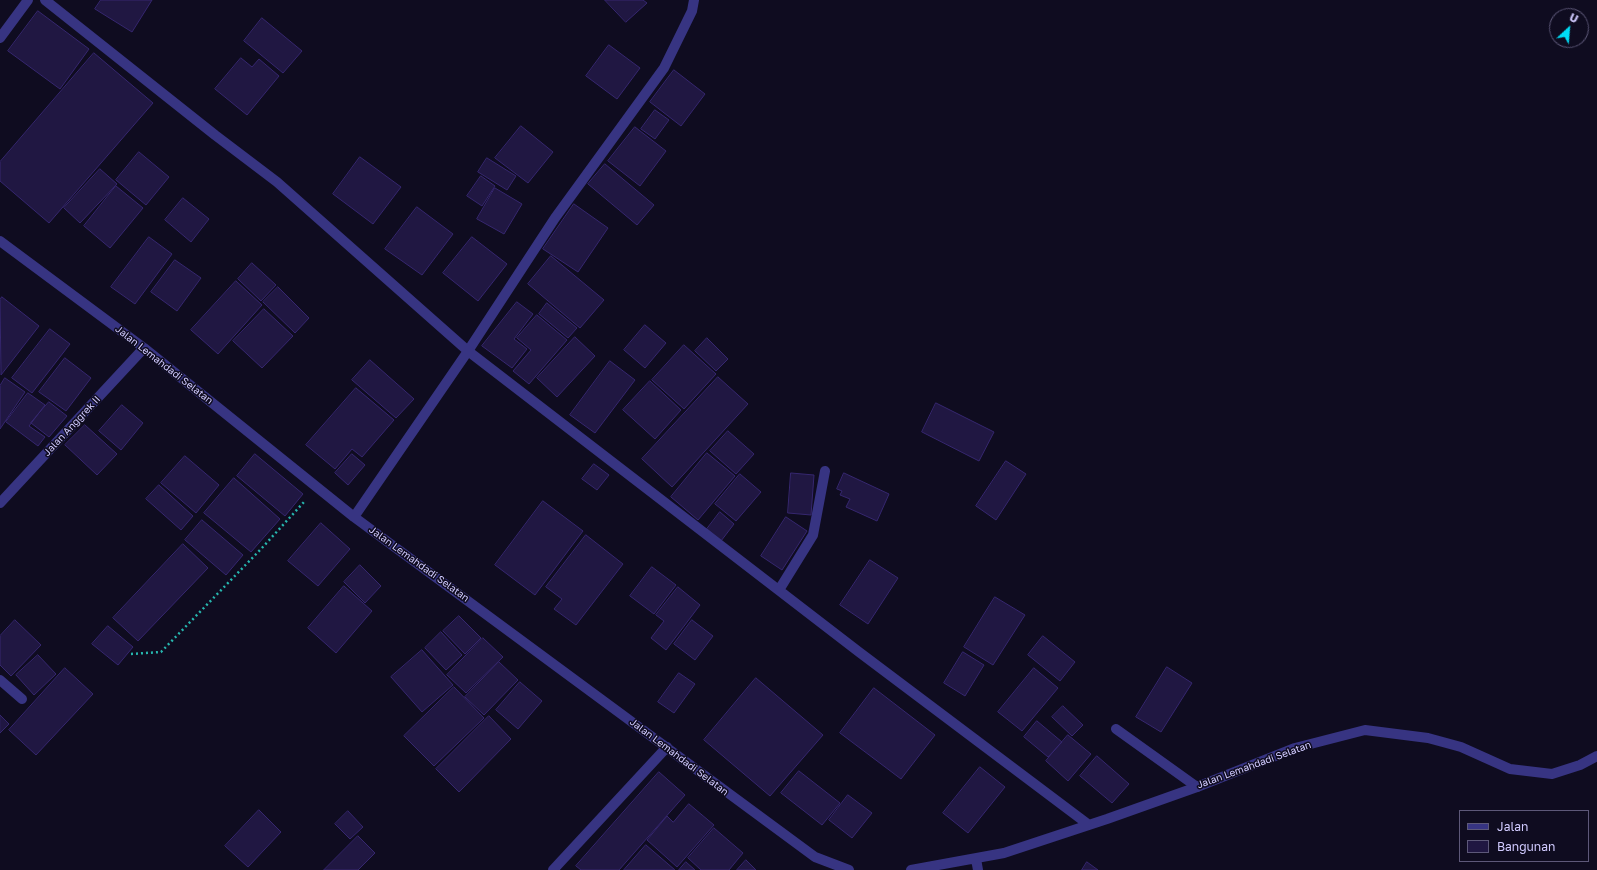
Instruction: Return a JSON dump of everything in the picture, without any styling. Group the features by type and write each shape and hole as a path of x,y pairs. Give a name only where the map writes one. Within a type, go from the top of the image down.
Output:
{"street":[{"path":"0,38 28,0"},
{"path":"45,0 215,135 277,182 468,351 859,652 1089,825"},
{"path":"354,517 468,351 555,218 664,68 692,11 694,0"},
{"name":"Jalan Lemahdadi Selatan","path":"0,241 144,348 354,517 815,857 849,870"},
{"name":"Jalan Anggrek II","path":"0,503 144,348"},
{"path":"779,590 813,535 825,471"},
{"path":"0,680 22,699"},
{"path":"1116,729 1196,787"},
{"name":"Jalan Lemahdadi Selatan","path":"911,870 1004,853 1196,787 1295,748 1365,730 1428,738 1461,747 1510,769 1552,774 1580,765 1597,756"},
{"path":"553,870 667,748"},
{"path":"976,859 978,870"}],"path":[{"path":"132,654 161,652 261,549 318,487"}],"building":[{"path":"101,0 152,0 132,32 95,9"},
{"path":"605,0 643,0 647,3 626,22"},
{"path":"38,11 89,49 60,89 8,51"},
{"path":"262,18 302,51 283,73 244,41"},
{"path":"609,45 640,68 617,99 586,76"},
{"path":"94,53 153,103 49,223 0,181 0,162"},
{"path":"241,58 252,67 259,59 279,76 247,115 215,89"},
{"path":"674,70 705,94 681,126 650,102"},
{"path":"655,110 669,120 655,139 641,129"},
{"path":"521,126 553,152 528,183 495,158"},
{"path":"635,127 666,151 640,186 608,161"},
{"path":"139,152 169,177 146,205 116,180"},
{"path":"360,157 401,187 373,224 333,194"},
{"path":"487,158 516,176 507,190 478,172"},
{"path":"605,164 654,205 637,225 588,184"},
{"path":"100,169 117,184 80,223 64,208"},
{"path":"481,176 495,186 482,206 467,196"},
{"path":"116,186 143,208 110,248 84,226"},
{"path":"495,188 522,204 504,234 477,219"},
{"path":"183,198 209,219 191,242 165,220"},
{"path":"574,204 608,228 578,272 543,249"},
{"path":"417,207 453,234 422,275 385,249"},
{"path":"149,237 172,254 135,304 111,287"},
{"path":"472,237 507,264 478,301 443,273"},
{"path":"551,256 604,300 580,328 528,284"},
{"path":"175,260 201,278 177,311 151,292"},
{"path":"252,263 276,285 261,301 238,279"},
{"path":"236,281 262,305 218,354 191,330"},
{"path":"278,287 309,318 295,333 263,302"},
{"path":"2,297 39,326 1,375 0,300"},
{"path":"517,302 533,314 514,339 527,349 512,368 482,346"},
{"path":"547,303 577,328 568,338 539,314"},
{"path":"264,309 293,336 262,368 233,341"},
{"path":"537,315 567,340 529,384 513,371 531,350 517,338"},
{"path":"645,325 666,343 645,368 624,350"},
{"path":"50,329 70,344 32,393 12,378"},
{"path":"575,337 595,356 557,397 537,378"},
{"path":"707,338 728,359 716,371 695,351"},
{"path":"684,345 716,374 684,409 652,380"},
{"path":"65,358 91,378 66,411 39,392"},
{"path":"370,360 414,399 396,418 352,380"},
{"path":"610,361 635,380 595,433 570,415"},
{"path":"718,377 748,404 672,487 642,459"},
{"path":"5,378 25,392 0,429 0,386"},
{"path":"650,381 681,410 655,439 623,410"},
{"path":"356,388 394,420 362,457 352,449 335,469 306,445"},
{"path":"28,393 45,405 29,426 45,437 38,446 6,422"},
{"path":"49,402 67,416 49,437 31,423"},
{"path":"936,403 994,432 979,461 922,432"},
{"path":"122,405 143,423 121,450 99,431"},
{"path":"85,425 117,454 97,475 65,445"},
{"path":"728,431 754,454 736,474 710,451"},
{"path":"707,453 735,476 698,520 671,497"},
{"path":"255,454 303,494 285,516 237,476"},
{"path":"352,454 365,465 348,485 335,473"},
{"path":"185,456 219,485 196,513 161,483"},
{"path":"1006,461 1026,474 996,520 976,506"},
{"path":"594,464 609,475 597,490 582,479"},
{"path":"791,473 814,475 811,515 788,513"},
{"path":"844,473 889,494 877,521 846,507 850,499 840,495 842,491 837,489"},
{"path":"740,474 761,492 736,521 715,504"},
{"path":"234,478 280,519 251,552 204,513"},
{"path":"159,485 193,516 181,530 146,499"},
{"path":"543,501 583,531 535,595 495,565"},
{"path":"720,512 734,524 721,541 707,529"},
{"path":"786,517 807,531 782,570 761,556"},
{"path":"202,520 243,555 226,575 185,540"},
{"path":"321,523 350,549 318,586 288,561"},
{"path":"586,535 623,564 576,625 554,609 562,599 546,587"},
{"path":"183,544 208,568 138,641 113,618"},
{"path":"870,560 898,578 868,624 840,605"},
{"path":"360,565 381,586 365,603 344,582"},
{"path":"652,567 676,585 654,614 630,596"},
{"path":"344,586 372,611 336,653 308,628"},
{"path":"678,587 700,605 666,650 651,638 664,621 656,615"},
{"path":"995,597 1025,615 993,665 964,647"},
{"path":"459,616 481,638 465,654 443,631"},
{"path":"15,620 41,645 11,676 0,665 0,636"},
{"path":"692,620 713,636 695,660 674,644"},
{"path":"108,626 133,647 118,665 92,644"},
{"path":"441,632 462,655 446,670 425,648"},
{"path":"1043,636 1075,662 1060,681 1028,655"},
{"path":"483,638 503,657 466,693 447,675"},
{"path":"422,650 453,685 422,712 391,677"},
{"path":"963,652 984,665 965,696 944,683"},
{"path":"38,655 56,674 34,695 16,675"},
{"path":"499,662 518,680 484,715 465,697"},
{"path":"1167,667 1192,683 1161,732 1136,717"},
{"path":"65,668 93,694 36,755 9,730"},
{"path":"1034,668 1058,688 1022,731 998,712"},
{"path":"679,673 695,684 674,713 658,702"},
{"path":"756,678 823,735 770,796 704,740"},
{"path":"520,682 542,701 518,729 496,710"},
{"path":"454,687 484,718 434,766 404,736"},
{"path":"874,688 935,735 901,779 840,733"},
{"path":"1063,706 1083,725 1072,736 1052,717"},
{"path":"0,715 9,724 0,733"},
{"path":"489,716 511,739 459,792 436,769"},
{"path":"1037,721 1062,742 1048,757 1024,737"},
{"path":"1068,735 1091,754 1068,781 1046,761"},
{"path":"1097,756 1129,784 1112,803 1080,776"},
{"path":"980,767 1005,787 968,833 943,813"},
{"path":"799,771 840,803 822,825 781,793"},
{"path":"659,772 685,795 619,870 581,870 576,866"},
{"path":"848,795 872,813 852,838 829,820"},
{"path":"689,804 714,825 677,867 647,840 667,816 673,822"},
{"path":"259,810 281,832 248,867 225,846"},
{"path":"348,811 363,827 350,839 335,824"},
{"path":"714,828 743,853 729,870 701,870 688,858"},
{"path":"358,836 375,853 358,870 324,870"},
{"path":"646,845 675,870 624,870"},
{"path":"746,860 756,870 737,870"},
{"path":"686,862 695,870 679,870"},
{"path":"1087,862 1098,870 1082,870"}]}
